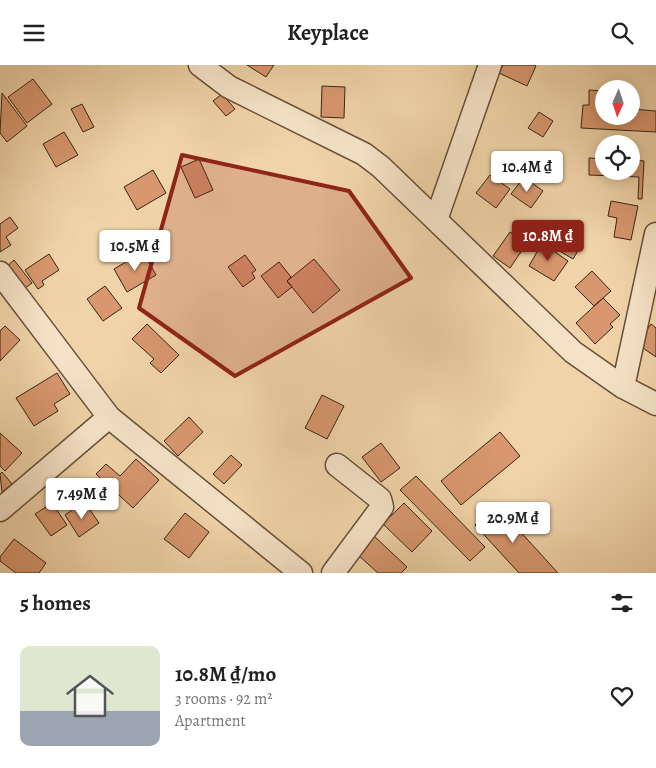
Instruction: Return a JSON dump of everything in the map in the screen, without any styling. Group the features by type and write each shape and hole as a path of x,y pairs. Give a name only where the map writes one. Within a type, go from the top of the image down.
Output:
{"street":[{"path":"200,65 230,87 364,154 381,167 573,352 623,387 656,404"},
{"path":"436,220 490,65"},
{"path":"623,387 656,234"},
{"path":"0,273 110,417 301,573"},
{"path":"0,510 110,417"},
{"path":"333,573 382,507 380,499 337,465"}],"highlighted area":[{"path":"182,155 349,191 411,278 235,376 139,308"}],"building":[{"path":"247,65 274,65 266,77"},
{"path":"503,65 536,66 527,86 499,73"},
{"path":"33,79 52,104 27,123 8,97"},
{"path":"322,86 345,87 344,118 321,117"},
{"path":"589,90 595,90 595,125 640,125 640,110 656,111 656,132 581,128 583,105 589,105"},
{"path":"2,93 27,126 7,142 0,133"},
{"path":"222,94 235,109 226,116 213,101"},
{"path":"82,104 94,127 83,132 71,109"},
{"path":"539,112 553,121 543,137 528,128"},
{"path":"64,132 78,155 56,167 43,144"},
{"path":"589,158 595,158 595,175 589,175"},
{"path":"199,159 213,190 195,198 181,167"},
{"path":"640,161 644,161 642,199 638,199"},
{"path":"153,170 166,193 137,210 124,187"},
{"path":"490,175 510,189 496,208 476,193"},
{"path":"524,177 543,191 531,208 511,194"},
{"path":"611,201 638,206 631,240 614,237 617,218 608,216"},
{"path":"10,217 18,228 6,237 11,245 0,252 0,224"},
{"path":"554,228 582,244 573,259 546,243"},
{"path":"510,232 527,243 510,268 493,256"},
{"path":"542,243 568,261 554,281 529,266"},
{"path":"143,252 156,275 127,292 114,269"},
{"path":"49,254 59,270 42,281 44,285 38,289 25,270"},
{"path":"245,255 256,270 252,273 255,278 243,287 228,267"},
{"path":"314,259 340,290 313,313 287,281"},
{"path":"14,260 32,283 20,292 3,270"},
{"path":"279,262 291,277 287,281 292,287 278,298 261,276"},
{"path":"592,271 611,291 594,306 575,287"},
{"path":"105,286 122,308 103,321 87,299"},
{"path":"603,298 620,315 610,324 613,327 595,344 576,323"},
{"path":"147,324 179,355 161,373 150,363 154,359 132,339"},
{"path":"651,324 656,328 656,357 637,344"},
{"path":"5,326 20,340 0,361 0,331"},
{"path":"57,373 70,394 54,404 58,411 34,426 16,398"},
{"path":"322,395 344,406 327,439 305,428"},
{"path":"189,417 203,432 178,456 164,441"},
{"path":"500,432 520,456 461,505 441,481"},
{"path":"0,433 22,453 5,471 0,466"},
{"path":"381,443 400,468 381,482 362,457"},
{"path":"231,455 242,465 224,484 213,474"},
{"path":"136,459 159,480 133,508 96,474 106,464 120,476"},
{"path":"2,472 12,484 2,492 0,474"},
{"path":"416,476 485,547 470,561 400,490"},
{"path":"52,503 67,525 51,536 35,514"},
{"path":"404,503 432,531 412,552 383,524"},
{"path":"79,505 83,510 88,507 99,523 79,537 65,515"},
{"path":"496,505 558,573 519,573 475,525"},
{"path":"185,513 209,532 189,558 164,539"},
{"path":"374,536 407,567 401,573 378,573 357,554"},
{"path":"14,539 46,563 39,573 16,573 0,561 0,557"}]}
